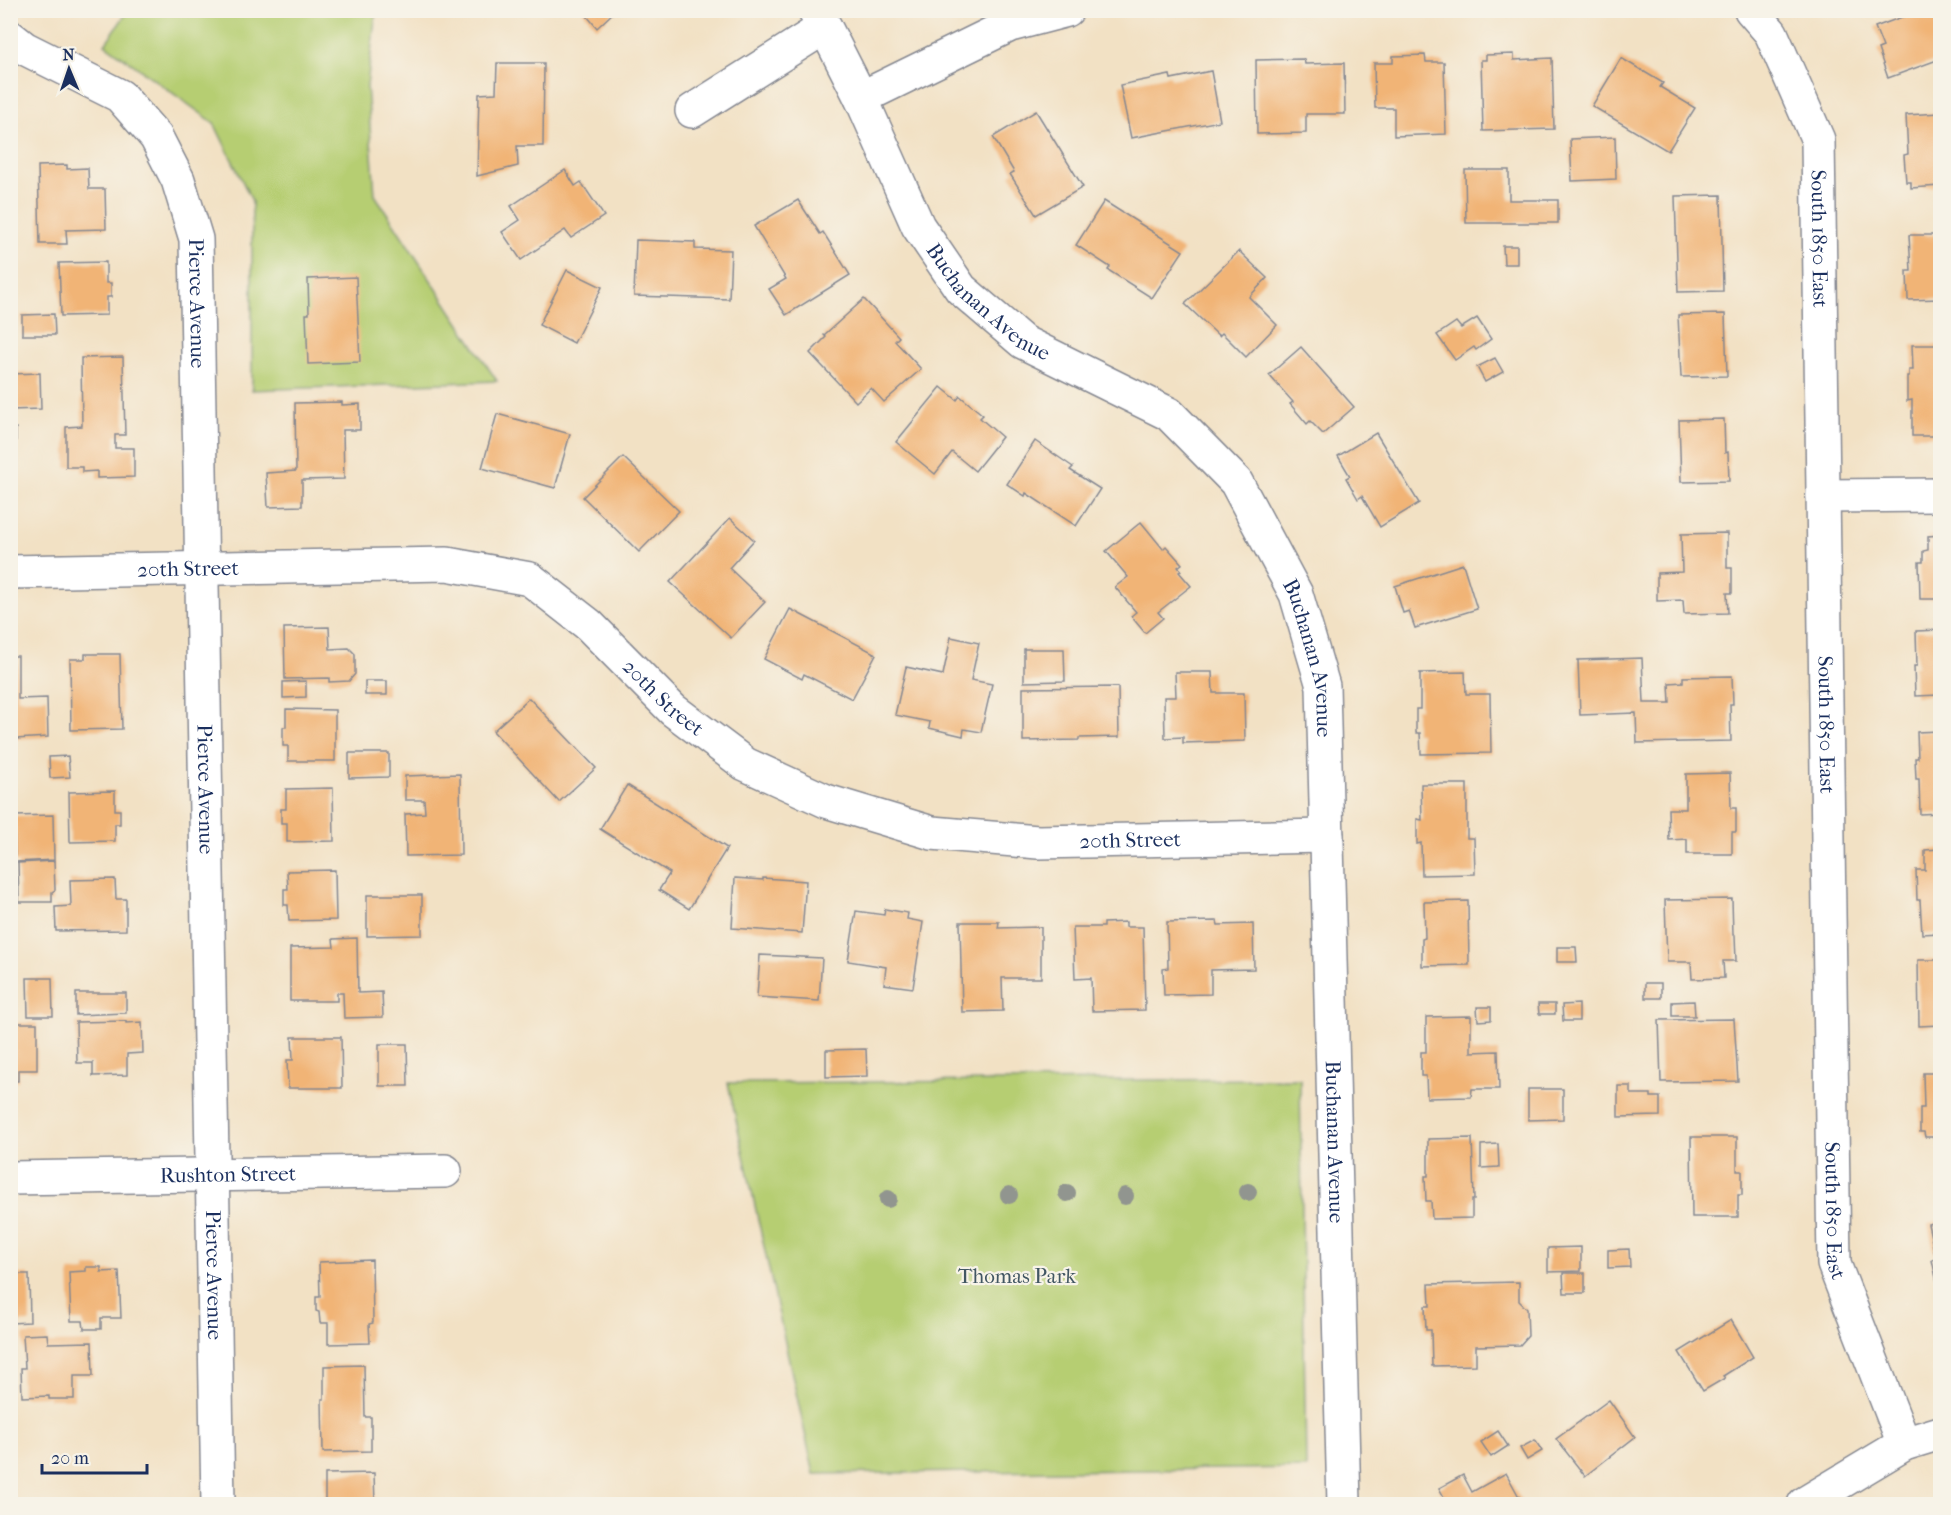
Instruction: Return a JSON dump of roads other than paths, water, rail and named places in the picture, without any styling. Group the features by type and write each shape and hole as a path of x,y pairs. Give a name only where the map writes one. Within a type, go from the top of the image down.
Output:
{"street":[{"path":"861,98 1010,25 1067,10"},
{"name":"South 1850 East","path":"1751,10 1771,33 1818,140 1834,1264 1904,1444"},
{"path":"692,111 820,19"},
{"name":"Buchanan Avenue","path":"820,19 861,98 918,226 962,289 1023,342 1169,414 1236,482 1296,594 1323,686 1344,1504"},
{"name":"Pierce Avenue","path":"10,37 24,48 120,96 156,138 178,180 196,239 218,1504"},
{"path":"1823,496 1941,495"},
{"name":"20th Street","path":"10,572 447,564 530,579 589,625 673,710 745,764 826,801 932,832 1038,842 1327,836"},
{"name":"Rushton Street","path":"10,1179 445,1171"},
{"path":"1804,1504 1904,1444 1941,1432"}],"park label":[{"name":"Thomas Park","path":"1017,1276"}]}
